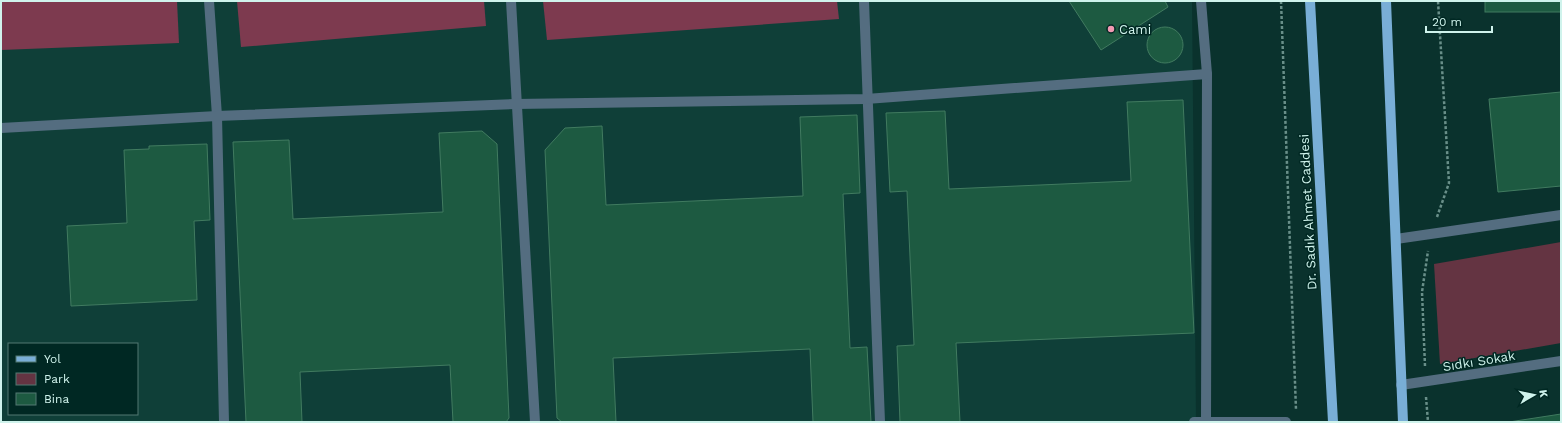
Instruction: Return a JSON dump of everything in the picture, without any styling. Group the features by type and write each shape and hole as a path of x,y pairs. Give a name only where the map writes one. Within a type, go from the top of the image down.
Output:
{"main road":[{"name":"Dr. Sadık Ahmet Caddesi","path":"1310,1 1332,422"},
{"path":"1386,1 1403,422"}],"street":[{"path":"209,1 217,116 224,422"},
{"path":"511,1 515,104 535,422"},
{"path":"864,1 866,99 880,422"},
{"path":"1201,1 1207,74 1206,421"},
{"path":"1,128 217,116 515,104 866,99 1207,74"},
{"path":"1396,239 1561,215"},
{"name":"Sıdkı Sokak","path":"1401,385 1425,383 1561,361"},
{"path":"1194,422 1286,422"}],"path":[{"path":"1281,1 1296,414"},
{"path":"1428,422 1422,292 1431,234 1449,183 1438,1"}],"shaded area":[{"path":"1,1 1192,1 1196,422 1,422"},
{"path":"1,1 177,1 179,43 1,50"},
{"path":"237,1 484,1 486,26 241,47"},
{"path":"543,1 837,1 839,19 547,40"}],"green space":[{"path":"1561,242 1561,343 1440,364 1434,264"}],"building":[{"name":"Cami","path":"1069,1 1165,1 1168,7 1101,50"},
{"path":"1485,1 1561,1 1561,12 1485,12"},
{"path":"1165,27 1175,30 1180,35 1183,45 1180,55 1175,60 1165,63 1155,60 1150,55 1147,45 1150,35 1155,30"},
{"path":"1561,92 1561,186 1498,192 1489,99"},
{"path":"1183,100 1194,333 956,343 960,422 900,422 897,346 914,345 907,191 890,192 886,113 945,111 949,189 1131,181 1127,102"},
{"path":"857,115 860,193 843,194 850,348 867,347 871,422 813,422 810,349 613,358 616,422 562,422 557,418 545,150 565,128 602,126 606,205 803,196 800,117"},
{"path":"482,131 497,144 509,418 506,422 453,422 450,365 300,372 302,422 246,422 233,142 289,140 293,219 443,212 439,133"},
{"path":"207,144 210,220 194,221 197,300 71,306 67,226 127,223 124,150 149,149 149,146"},
{"path":"1561,414 1561,422 1509,422"}],"place":[{"name":"Cami","path":"1111,29"}]}
